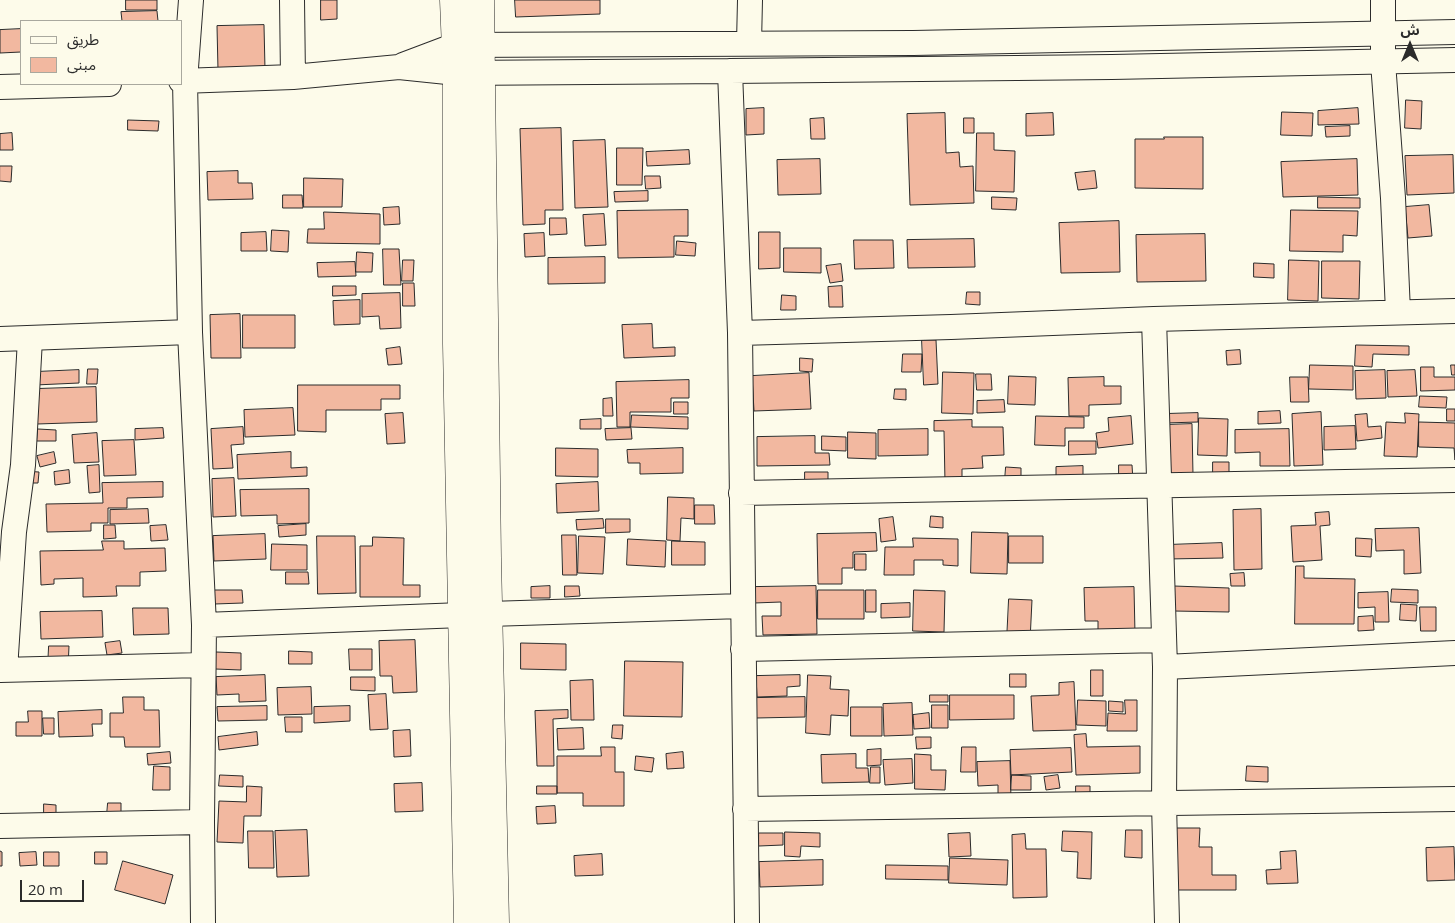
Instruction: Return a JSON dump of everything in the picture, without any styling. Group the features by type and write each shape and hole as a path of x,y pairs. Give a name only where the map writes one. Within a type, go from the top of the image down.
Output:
{"main road":[{"path":"454,0 468,45 489,614 495,923"},
{"path":"468,45 480,0"},
{"path":"468,923 457,344 469,73"}],"street":[{"path":"191,0 192,9 183,81 190,332 204,625 202,664 203,923"},
{"path":"292,0 293,77"},
{"path":"749,43 750,0"},
{"path":"1384,0 1383,62 1394,198 1398,312"},
{"path":"399,67 468,45 913,43 1455,32"},
{"path":"183,81 293,77 399,67 469,73 1122,67 1455,60"},
{"path":"730,71 740,333 747,923"},
{"path":"0,88 82,85"},
{"path":"740,333 1455,311"},
{"path":"1154,319 1165,667 1164,803 1167,923"},
{"path":"0,339 190,332"},
{"path":"30,339 23,465 7,532 2,670 202,664"},
{"path":"741,493 1160,487 1455,480"},
{"path":"489,614 742,606"},
{"path":"204,625 462,615"},
{"path":"743,649 1164,640"},
{"path":"1165,667 1455,653"},
{"path":"745,809 1455,799"},
{"path":"0,826 202,822"}],"building":[{"path":"126,0 157,0 157,10 126,10"},
{"path":"321,0 337,0 337,19 321,20"},
{"path":"515,0 600,0 600,14 516,17"},
{"path":"157,11 158,20 122,20 121,12"},
{"path":"264,25 265,69 218,70 217,26"},
{"path":"20,29 20,52 0,53 0,30"},
{"path":"1406,100 1422,101 1421,129 1405,128"},
{"path":"764,108 764,134 746,135 746,109"},
{"path":"1358,108 1359,124 1318,125 1318,111"},
{"path":"1282,112 1313,113 1312,136 1281,135"},
{"path":"945,113 946,153 959,152 960,167 973,166 974,203 910,205 907,114"},
{"path":"1053,113 1054,135 1026,136 1026,114"},
{"path":"824,118 825,139 811,139 810,119"},
{"path":"964,118 974,118 974,133 964,133"},
{"path":"128,120 159,121 158,131 128,130"},
{"path":"1350,126 1350,136 1326,137 1325,127"},
{"path":"561,128 563,210 545,210 545,224 523,225 520,129"},
{"path":"12,133 13,150 0,150 0,134"},
{"path":"977,133 994,133 994,150 1015,151 1014,192 976,191"},
{"path":"1164,137 1203,137 1203,189 1135,188 1135,139 1164,139"},
{"path":"605,140 608,207 575,208 573,141"},
{"path":"617,148 643,148 642,185 617,185"},
{"path":"689,150 690,164 647,166 646,152"},
{"path":"1453,155 1454,193 1407,195 1405,156"},
{"path":"820,159 821,194 778,195 777,160"},
{"path":"1357,159 1358,195 1283,197 1281,162"},
{"path":"0,166 12,166 11,182 0,181"},
{"path":"238,171 238,183 252,183 253,199 208,200 207,172"},
{"path":"1095,171 1097,188 1078,190 1075,173"},
{"path":"645,176 660,176 661,188 646,189"},
{"path":"304,178 343,179 342,207 304,207"},
{"path":"648,191 648,201 615,202 614,192"},
{"path":"283,195 302,195 303,208 283,208"},
{"path":"992,197 1017,198 1016,210 992,209"},
{"path":"1318,197 1360,198 1360,208 1318,208"},
{"path":"1429,205 1432,236 1408,238 1405,207"},
{"path":"399,207 400,224 384,225 383,208"},
{"path":"688,210 688,236 674,236 674,257 618,258 617,211"},
{"path":"1291,210 1358,211 1357,236 1343,235 1343,252 1290,251"},
{"path":"324,212 380,214 380,244 307,243 308,229 324,229"},
{"path":"604,214 606,245 585,246 583,215"},
{"path":"550,218 566,218 567,234 550,235"},
{"path":"1119,221 1120,272 1061,273 1059,223"},
{"path":"272,230 289,231 288,252 271,251"},
{"path":"266,232 267,251 241,251 241,233"},
{"path":"759,232 780,232 780,268 759,269"},
{"path":"544,233 545,256 525,257 524,234"},
{"path":"1205,234 1206,281 1137,282 1136,235"},
{"path":"974,239 975,267 908,268 907,240"},
{"path":"854,240 893,240 894,268 855,269"},
{"path":"677,241 696,243 695,256 676,255"},
{"path":"784,248 821,248 821,273 784,272"},
{"path":"383,249 399,249 401,285 384,285"},
{"path":"357,252 373,253 372,272 356,272"},
{"path":"605,257 605,283 548,284 548,258"},
{"path":"403,260 414,260 413,281 402,281"},
{"path":"1289,260 1319,261 1318,301 1288,300"},
{"path":"1322,261 1360,261 1359,299 1322,298"},
{"path":"355,262 356,276 318,277 317,263"},
{"path":"1254,263 1274,264 1274,278 1254,277"},
{"path":"841,264 843,281 830,283 826,266"},
{"path":"403,283 414,283 415,306 403,306"},
{"path":"333,286 356,286 356,295 333,296"},
{"path":"842,286 843,307 829,307 828,287"},
{"path":"967,292 980,292 980,305 966,304"},
{"path":"400,293 401,328 380,329 379,316 362,317 362,294"},
{"path":"782,295 796,296 796,310 781,310"},
{"path":"360,300 360,324 334,325 333,301"},
{"path":"240,314 241,358 211,358 210,315"},
{"path":"243,315 295,315 295,348 243,348"},
{"path":"652,324 653,348 675,347 675,356 624,358 622,325"},
{"path":"922,340 936,340 938,384 924,385"},
{"path":"1356,345 1409,346 1409,355 1373,354 1372,367 1355,366"},
{"path":"400,347 402,364 388,365 386,349"},
{"path":"1240,350 1241,364 1227,365 1226,351"},
{"path":"903,354 922,354 921,372 902,372"},
{"path":"800,358 813,359 812,372 800,371"},
{"path":"1310,365 1353,366 1353,390 1309,389"},
{"path":"1451,365 1455,365 1455,375 1452,375"},
{"path":"1421,367 1434,367 1434,377 1455,377 1455,390 1421,391"},
{"path":"88,369 98,369 97,384 87,384"},
{"path":"79,370 79,383 35,385 35,372"},
{"path":"1385,370 1386,398 1356,399 1355,371"},
{"path":"1415,370 1417,396 1388,397 1387,371"},
{"path":"943,372 974,373 973,414 942,413"},
{"path":"809,373 811,409 754,411 752,376"},
{"path":"976,374 991,374 992,390 977,390"},
{"path":"1009,376 1036,377 1035,405 1008,404"},
{"path":"1104,377 1104,386 1121,386 1121,404 1089,405 1089,416 1069,416 1068,378"},
{"path":"1290,377 1308,377 1309,402 1291,402"},
{"path":"689,380 689,398 671,398 671,412 630,412 630,427 617,427 616,382"},
{"path":"298,385 400,385 400,399 381,399 381,410 326,410 326,432 298,431"},
{"path":"96,387 97,422 37,424 36,389"},
{"path":"895,389 906,389 906,400 894,399"},
{"path":"1420,396 1447,397 1446,408 1419,407"},
{"path":"612,398 613,416 603,416 603,399"},
{"path":"1004,400 1005,412 977,413 977,401"},
{"path":"674,402 688,402 688,414 674,414"},
{"path":"293,408 295,435 245,437 244,410"},
{"path":"1447,409 1455,409 1455,421 1447,421"},
{"path":"1280,411 1281,423 1258,424 1258,412"},
{"path":"1321,412 1323,465 1294,466 1292,414"},
{"path":"403,413 405,443 387,444 385,414"},
{"path":"1198,413 1198,422 1165,423 1164,414"},
{"path":"1405,413 1419,414 1417,457 1384,456 1386,422 1405,423"},
{"path":"1367,414 1368,427 1381,426 1382,438 1357,441 1355,415"},
{"path":"632,415 688,417 688,429 631,427"},
{"path":"1036,416 1084,417 1084,428 1065,428 1065,446 1035,445"},
{"path":"1131,416 1133,444 1098,448 1096,433 1109,431 1108,418"},
{"path":"1199,418 1228,419 1227,456 1198,455"},
{"path":"601,419 601,429 580,429 580,420"},
{"path":"972,420 972,427 1003,427 1004,455 982,456 983,468 962,469 962,482 945,483 944,431 934,431 934,421"},
{"path":"1419,422 1455,423 1455,460 1454,448 1419,447"},
{"path":"1192,424 1193,475 1165,476 1164,425"},
{"path":"1355,426 1356,449 1324,450 1324,427"},
{"path":"243,427 244,444 231,445 233,468 213,469 211,429"},
{"path":"163,428 164,438 135,440 135,429"},
{"path":"631,428 632,439 606,440 605,429"},
{"path":"38,429 56,430 56,441 37,441"},
{"path":"928,429 928,455 878,456 878,430"},
{"path":"1289,429 1290,466 1260,466 1260,452 1235,453 1235,430"},
{"path":"848,432 876,433 876,459 848,458"},
{"path":"97,433 99,462 74,463 72,435"},
{"path":"815,436 815,453 829,453 830,465 757,466 757,437"},
{"path":"822,436 846,437 846,451 822,450"},
{"path":"134,440 136,475 104,476 102,441"},
{"path":"1069,441 1096,441 1096,454 1069,455"},
{"path":"556,448 598,449 598,477 556,476"},
{"path":"683,448 683,473 640,474 640,463 628,463 627,450"},
{"path":"54,452 56,463 40,467 37,456"},
{"path":"291,452 291,468 307,467 307,476 238,479 237,455"},
{"path":"1213,462 1229,462 1229,480 1213,481"},
{"path":"99,465 100,492 89,493 87,466"},
{"path":"1119,465 1132,465 1133,481 1119,482"},
{"path":"1083,466 1083,479 1056,480 1056,467"},
{"path":"1006,467 1021,468 1021,480 1005,480"},
{"path":"69,470 70,483 55,485 54,472"},
{"path":"23,471 39,472 38,483 23,483"},
{"path":"805,472 828,472 828,484 805,485"},
{"path":"234,478 236,516 213,517 212,479"},
{"path":"163,482 163,497 127,498 127,508 108,508 108,523 91,523 91,531 47,532 46,504 103,503 102,483"},
{"path":"598,482 599,511 557,513 556,484"},
{"path":"309,489 309,523 277,524 277,515 241,516 240,490"},
{"path":"668,497 694,498 694,519 681,518 680,541 667,540"},
{"path":"695,505 714,505 715,524 695,524"},
{"path":"148,509 149,523 110,524 110,510"},
{"path":"1261,509 1262,569 1234,570 1233,510"},
{"path":"1329,512 1330,525 1320,526 1322,560 1293,562 1291,526 1316,525 1315,513"},
{"path":"931,516 943,517 943,528 930,527"},
{"path":"893,517 896,540 881,542 879,519"},
{"path":"603,519 604,528 577,530 576,520"},
{"path":"606,519 630,519 630,532 606,533"},
{"path":"306,524 306,535 279,537 278,526"},
{"path":"104,525 115,525 116,538 104,539"},
{"path":"166,525 168,540 151,541 150,526"},
{"path":"1419,528 1421,573 1404,574 1404,550 1376,551 1375,529"},
{"path":"972,532 1008,533 1007,574 971,573"},
{"path":"876,533 877,551 853,552 853,568 842,568 842,584 818,584 817,534"},
{"path":"265,534 266,559 214,561 213,536"},
{"path":"562,535 576,535 577,575 563,575"},
{"path":"317,536 355,536 356,593 318,594"},
{"path":"579,536 605,537 603,574 578,573"},
{"path":"1009,536 1043,536 1043,563 1009,563"},
{"path":"373,537 404,538 403,585 420,585 420,597 360,597 360,546 372,546"},
{"path":"913,538 958,539 958,566 943,565 943,560 914,560 914,575 884,575 885,547 913,547"},
{"path":"1356,538 1372,539 1371,557 1356,556"},
{"path":"628,539 666,541 665,567 627,565"},
{"path":"102,541 124,541 124,549 165,548 166,571 140,572 140,586 116,586 117,596 83,597 83,578 54,579 54,584 41,585 40,551 103,550"},
{"path":"672,541 705,542 705,565 672,565"},
{"path":"1222,543 1223,558 1167,559 1166,545"},
{"path":"272,544 307,545 307,570 271,570"},
{"path":"855,554 866,554 866,570 855,570"},
{"path":"1296,566 1304,566 1304,578 1355,579 1354,624 1295,624"},
{"path":"286,572 308,572 309,584 286,584"},
{"path":"1244,573 1245,586 1231,586 1230,574"},
{"path":"550,586 550,598 531,598 531,587"},
{"path":"565,586 579,586 580,596 565,597"},
{"path":"816,586 817,634 763,635 762,616 781,616 781,602 754,603 754,587"},
{"path":"1174,586 1229,588 1229,612 1173,611"},
{"path":"1134,587 1135,634 1098,635 1098,621 1085,621 1084,588"},
{"path":"1392,589 1418,590 1418,603 1391,602"},
{"path":"214,590 242,590 243,603 215,604"},
{"path":"818,590 864,590 864,619 818,619"},
{"path":"866,590 876,590 876,612 866,612"},
{"path":"914,590 945,591 944,632 913,631"},
{"path":"1388,592 1389,622 1375,622 1375,607 1358,608 1358,593"},
{"path":"1009,599 1032,600 1030,641 1007,640"},
{"path":"910,603 910,617 881,618 881,604"},
{"path":"1401,604 1417,605 1416,621 1400,620"},
{"path":"1420,607 1436,607 1436,631 1421,631"},
{"path":"133,608 168,608 169,634 134,635"},
{"path":"102,611 103,637 41,639 40,612"},
{"path":"1373,616 1374,630 1358,631 1358,617"},
{"path":"415,640 417,692 393,693 392,676 380,676 379,641"},
{"path":"120,641 122,653 107,655 105,643"},
{"path":"521,643 566,644 566,670 521,669"},
{"path":"49,646 69,646 68,668 48,667"},
{"path":"349,649 372,649 372,670 350,670"},
{"path":"289,651 312,652 312,664 289,664"},
{"path":"216,652 241,653 241,670 215,669"},
{"path":"625,661 683,662 682,717 624,716"},
{"path":"1091,670 1103,670 1103,696 1091,696"},
{"path":"1010,674 1026,674 1026,687 1010,687"},
{"path":"265,675 266,701 239,702 239,694 217,695 216,677"},
{"path":"800,675 800,686 787,687 787,696 757,697 756,676"},
{"path":"808,675 831,676 830,689 849,690 848,716 831,715 830,735 806,733"},
{"path":"351,677 375,677 375,691 351,690"},
{"path":"593,680 594,720 571,720 570,681"},
{"path":"1074,682 1076,730 1033,731 1031,696 1059,695 1059,683"},
{"path":"311,687 312,714 278,715 277,688"},
{"path":"386,694 388,729 370,730 368,695"},
{"path":"930,695 948,695 948,702 930,702"},
{"path":"950,695 1014,695 1014,719 950,720"},
{"path":"123,697 144,697 144,710 159,710 160,747 125,747 124,737 110,737 110,713 123,713"},
{"path":"805,697 805,717 756,718 756,698"},
{"path":"1078,700 1106,701 1106,726 1077,725"},
{"path":"1125,700 1137,700 1137,731 1107,731 1108,713 1125,714"},
{"path":"1109,701 1123,702 1123,712 1109,711"},
{"path":"912,703 913,735 884,736 883,704"},
{"path":"932,705 948,705 948,728 932,728"},
{"path":"267,706 267,720 218,721 217,707"},
{"path":"350,706 350,721 314,723 314,707"},
{"path":"851,707 882,707 882,736 851,736"},
{"path":"102,710 102,724 92,724 93,736 59,737 58,712"},
{"path":"568,710 568,718 553,719 554,766 537,766 535,711"},
{"path":"28,711 42,711 42,736 16,736 16,722 28,722"},
{"path":"929,713 930,728 914,729 913,715"},
{"path":"285,717 302,717 302,732 286,732"},
{"path":"43,718 54,718 54,734 44,734"},
{"path":"613,725 623,725 622,739 612,738"},
{"path":"583,728 584,749 558,750 557,729"},
{"path":"410,730 411,756 394,757 393,731"},
{"path":"257,732 258,745 219,750 218,737"},
{"path":"1086,734 1087,747 1140,746 1140,773 1076,775 1074,735"},
{"path":"916,737 931,737 931,748 917,749"},
{"path":"601,747 615,747 615,772 624,772 624,806 583,806 583,793 557,793 557,756 601,756"},
{"path":"962,747 976,747 976,772 961,772"},
{"path":"1071,748 1072,772 1011,775 1010,750"},
{"path":"881,749 881,765 867,766 867,750"},
{"path":"170,752 171,763 148,765 147,754"},
{"path":"683,752 684,768 667,769 666,754"},
{"path":"856,754 856,768 868,768 869,782 822,783 821,755"},
{"path":"915,754 931,755 931,770 946,770 945,790 915,789"},
{"path":"636,756 654,758 652,772 635,770"},
{"path":"912,759 913,783 885,785 883,760"},
{"path":"1010,761 1011,799 998,800 998,785 978,786 977,762"},
{"path":"154,766 170,767 170,790 153,790"},
{"path":"1247,766 1268,767 1268,782 1246,781"},
{"path":"871,767 880,767 880,783 870,783"},
{"path":"220,775 243,776 243,787 219,786"},
{"path":"1012,775 1031,776 1031,790 1011,790"},
{"path":"1058,775 1060,788 1046,790 1044,777"},
{"path":"422,783 423,811 395,812 394,784"},
{"path":"247,786 262,787 261,816 244,816 243,843 217,842 219,801 246,802"},
{"path":"537,786 557,786 557,794 537,794"},
{"path":"1076,786 1090,786 1090,798 1076,798"},
{"path":"108,803 121,803 121,816 107,815"},
{"path":"44,804 56,805 56,817 44,817"},
{"path":"555,806 556,823 537,824 536,807"},
{"path":"1172,828 1200,828 1199,847 1212,847 1212,875 1236,875 1236,890 1172,890"},
{"path":"307,830 309,876 277,877 275,831"},
{"path":"1126,830 1142,830 1142,858 1125,857"},
{"path":"248,831 273,831 274,868 249,868"},
{"path":"1063,831 1092,832 1091,879 1077,878 1078,852 1062,851"},
{"path":"785,832 820,833 820,847 801,846 800,857 785,856"},
{"path":"759,833 783,833 783,845 759,846"},
{"path":"970,833 971,856 949,857 948,834"},
{"path":"1025,834 1026,849 1046,849 1047,897 1013,898 1012,835"},
{"path":"1454,847 1455,880 1427,881 1426,848"},
{"path":"0,851 2,852 2,866 0,866"},
{"path":"1296,851 1298,883 1267,884 1266,870 1281,869 1280,852"},
{"path":"36,852 37,865 20,866 19,853"},
{"path":"44,852 59,852 59,866 44,866"},
{"path":"95,852 107,852 107,864 95,864"},
{"path":"602,854 603,875 575,876 574,856"},
{"path":"950,858 1008,860 1007,885 949,883"},
{"path":"823,860 823,885 760,887 759,862"},
{"path":"123,861 173,875 165,904 115,890"},
{"path":"886,865 948,866 948,880 886,879"}]}
